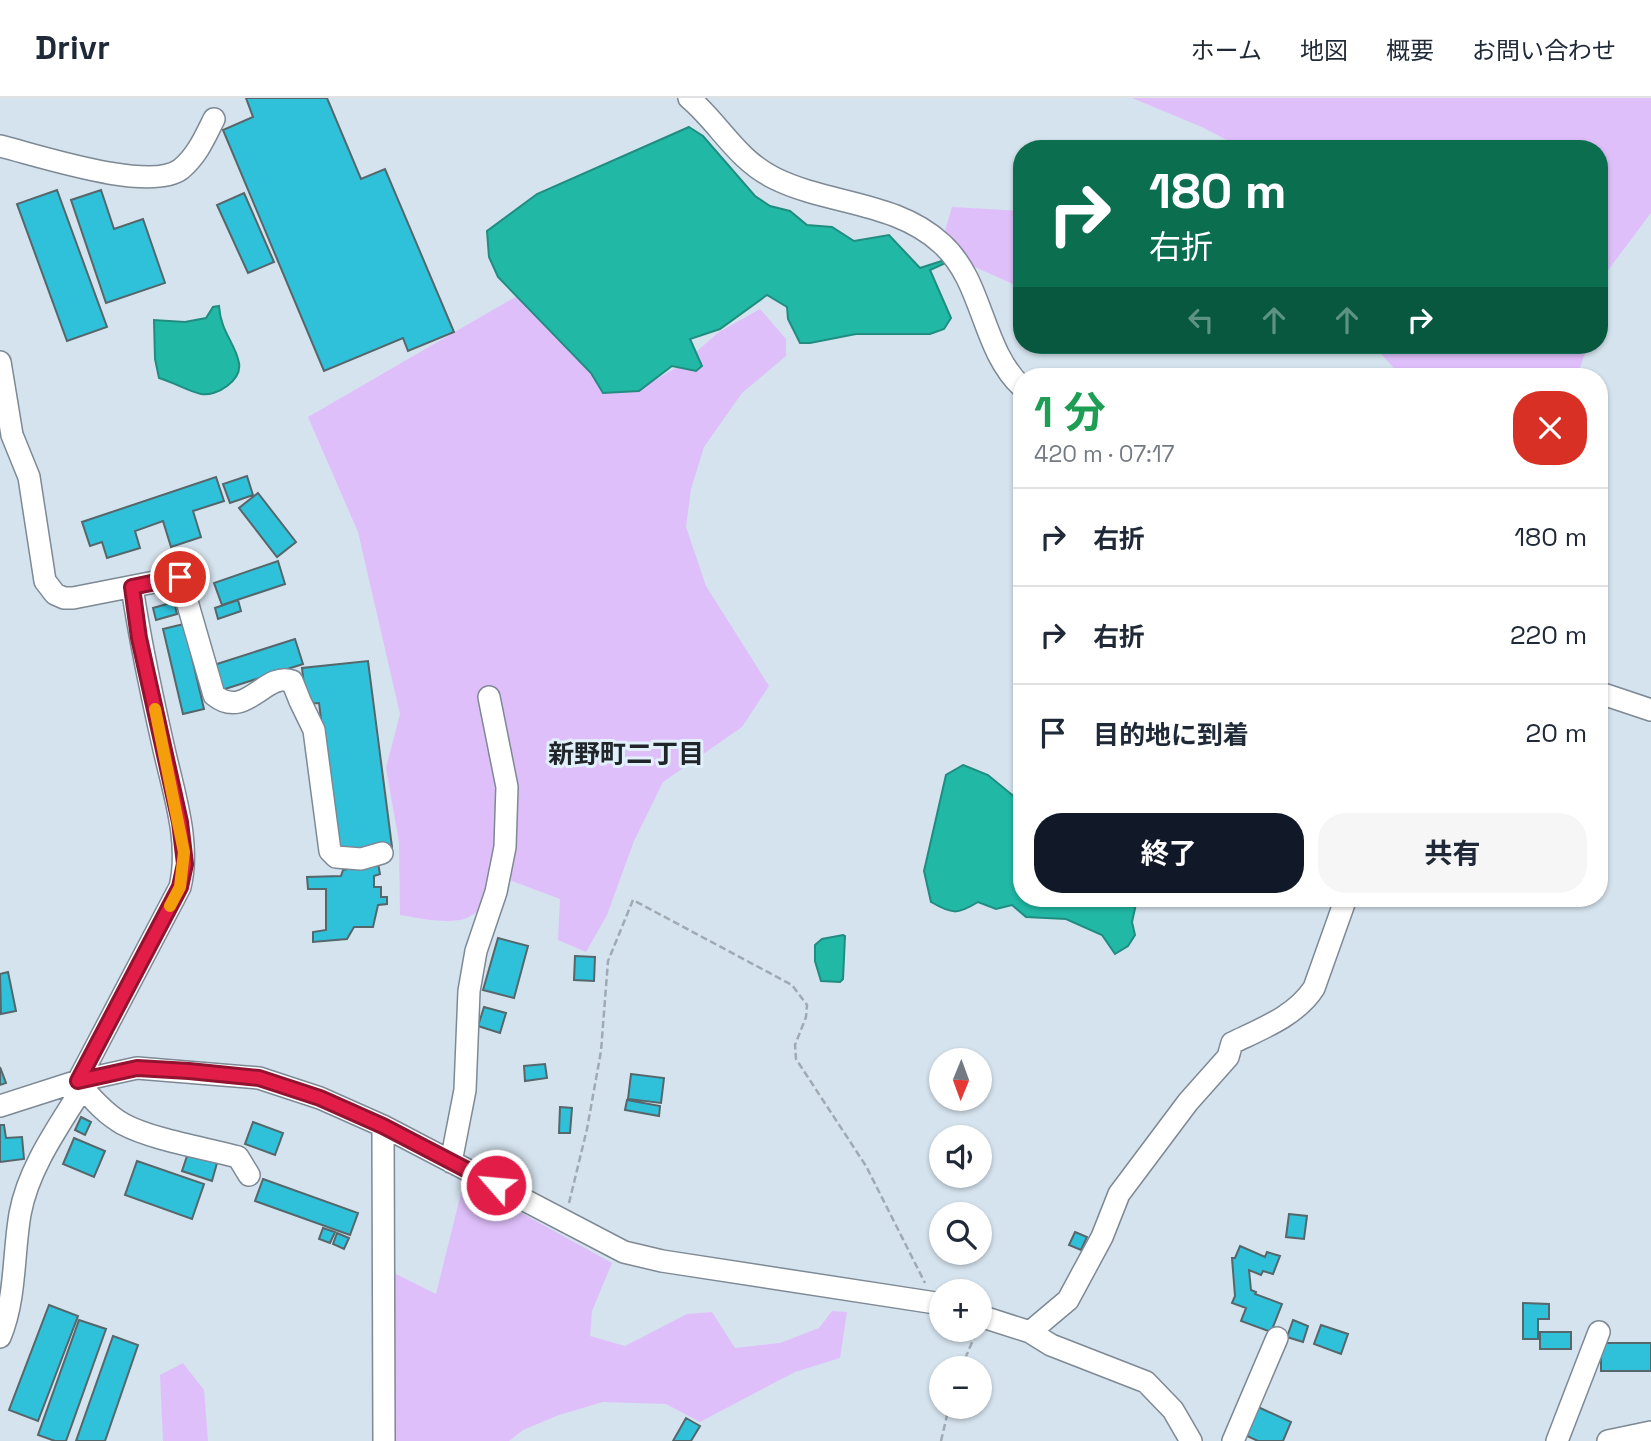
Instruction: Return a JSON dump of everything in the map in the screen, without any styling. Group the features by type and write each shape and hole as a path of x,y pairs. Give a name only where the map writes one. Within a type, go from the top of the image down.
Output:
{"street":[{"path":"689,98 750,162 774,178 912,222 942,243 958,261 1008,373 1013,378"},
{"path":"0,146 123,177 151,177 179,170 200,147 214,119"},
{"path":"0,362 12,435 29,477 43,572 49,589 64,598 73,598 180,577 214,695 221,701 245,700 276,681 292,681 314,730 330,851 336,857 360,859 382,853"},
{"path":"0,1337 8,1320 20,1214 30,1176 83,1083 180,887 185,864 180,822 139,638 132,587"},
{"path":"1608,696 1651,710"},
{"path":"451,1162 465,1090 469,991 476,951 496,892 505,847 507,787 489,697"},
{"path":"1030,1332 1068,1300 1102,1237 1119,1194 1188,1102 1228,1057 1232,1044 1288,1014 1310,995 1343,907"},
{"path":"0,1106 137,1068 259,1078 320,1098 383,1126 624,1252 662,1261 929,1301"},
{"path":"83,1083 105,1111 125,1125 175,1142 238,1157 249,1174"},
{"path":"383,1126 384,1441"},
{"path":"992,1320 1030,1332 1051,1345 1146,1382 1173,1410 1191,1441"},
{"path":"1557,1441 1599,1332"},
{"path":"1233,1441 1278,1338"},
{"path":"1608,1441 1651,1432"}],"path":[{"path":"562,1220 573,1193 601,1051 608,961 633,900 792,985 807,1005 806,1017 795,1045 796,1059 866,1167 929,1285"},
{"path":"941,1441 946,1419"}],"shaded area":[{"path":"1132,98 1651,98 1651,213 1608,270 1608,140 1227,140"},
{"path":"689,127 703,136 755,196 770,206 790,211 807,225 832,227 854,241 889,235 920,268 948,259 950,261 930,270 951,318 944,329 930,334 856,334 800,343 788,319 787,307 767,295 720,329 690,339 702,366 696,371 672,366 639,391 603,393 591,373 498,277 489,257 487,231 537,194"},
{"path":"952,207 1013,210 1013,284 939,251"},
{"path":"524,292 634,375 655,380 681,365 719,332 760,309 786,339 786,356 742,393 704,447 691,489 686,527 706,586 769,686 742,727 663,782 634,841 607,915 586,952 558,940 560,899 507,879 484,906 467,918 443,921 400,915 399,842 386,768 400,714 358,532 308,417"},
{"path":"219,306 222,323 239,363 233,381 214,393 201,394 159,378 155,359 154,320 185,322 206,318 213,307"},
{"path":"1381,354 1585,354 1580,368 1394,368"},
{"path":"963,765 988,775 1013,796 1013,906 996,909 978,902 954,911 931,902 924,871 946,775"},
{"path":"1014,907 1135,907 1132,922 1135,935 1128,946 1115,954 1102,935 1066,919 1026,917"},
{"path":"843,935 843,979 840,982 821,981 815,961 815,945 822,939"},
{"path":"464,1181 612,1263 592,1311 590,1336 625,1346 687,1314 712,1312 735,1348 780,1343 819,1328 832,1311 847,1312 840,1358 795,1372 700,1422 666,1404 603,1402 559,1415 523,1430 509,1441 395,1441 394,1273 436,1294"},
{"path":"183,1363 204,1390 208,1441 163,1441 160,1375"}],"building":[{"path":"246,98 327,98 361,179 385,169 454,332 408,351 403,338 324,371 223,130 253,117"},
{"path":"57,190 107,327 67,341 17,204"},
{"path":"101,190 114,229 143,219 165,283 106,303 71,200"},
{"path":"244,193 274,262 248,273 217,205"},
{"path":"247,476 253,495 230,503 223,484"},
{"path":"216,477 224,501 193,511 201,537 171,547 163,521 135,531 140,548 107,558 102,542 90,546 82,522"},
{"path":"258,493 296,542 277,557 239,508"},
{"path":"278,561 285,584 222,605 214,583"},
{"path":"238,600 241,611 218,619 215,608"},
{"path":"174,602 177,614 156,620 153,608"},
{"path":"184,624 204,709 183,714 163,629"},
{"path":"295,639 303,664 222,690 214,665"},
{"path":"368,661 392,847 338,854 319,703 306,704 302,668"},
{"path":"378,863 380,874 374,876 374,887 381,887 381,897 387,897 387,904 378,905 373,927 354,927 347,939 313,942 313,932 326,930 326,889 308,889 307,877 341,876 343,870"},
{"path":"498,938 528,946 514,998 483,990"},
{"path":"575,956 595,957 594,981 574,980"},
{"path":"8,972 16,1011 1,1014 0,974"},
{"path":"484,1007 506,1013 500,1033 478,1026"},
{"path":"545,1064 547,1078 525,1081 524,1066"},
{"path":"0,1067 6,1083 0,1085"},
{"path":"631,1074 664,1078 661,1103 628,1099"},
{"path":"627,1100 660,1106 659,1116 625,1110"},
{"path":"560,1107 572,1108 570,1133 559,1133"},
{"path":"81,1117 91,1122 85,1135 75,1130"},
{"path":"253,1122 283,1133 275,1155 245,1144"},
{"path":"0,1125 4,1125 6,1138 22,1137 24,1159 0,1162"},
{"path":"74,1138 105,1151 94,1177 63,1164"},
{"path":"188,1153 217,1163 212,1181 182,1171"},
{"path":"137,1161 204,1184 192,1219 125,1195"},
{"path":"263,1179 358,1213 350,1235 255,1201"},
{"path":"1289,1214 1307,1216 1304,1239 1286,1237"},
{"path":"323,1228 335,1232 330,1243 319,1239"},
{"path":"1075,1232 1087,1237 1081,1250 1069,1245"},
{"path":"337,1233 349,1238 344,1249 333,1244"},
{"path":"1240,1246 1265,1257 1267,1252 1280,1256 1273,1274 1263,1271 1261,1275 1249,1270 1251,1290 1282,1304 1271,1332 1241,1321 1246,1308 1232,1303 1235,1296 1232,1258 1235,1258"},
{"path":"1523,1303 1549,1304 1549,1319 1538,1319 1538,1339 1523,1339"},
{"path":"49,1305 78,1316 38,1421 9,1410"},
{"path":"79,1320 106,1329 66,1441 55,1441 38,1435"},
{"path":"1293,1320 1308,1326 1303,1342 1287,1337"},
{"path":"1321,1325 1348,1334 1341,1354 1314,1344"},
{"path":"1540,1332 1571,1332 1571,1349 1540,1349"},
{"path":"113,1336 138,1345 105,1441 76,1441"},
{"path":"1601,1343 1651,1343 1651,1371 1601,1371"},
{"path":"1258,1407 1291,1422 1283,1441 1258,1441 1245,1435"},
{"path":"686,1418 700,1426 691,1441 673,1441"}],"slow traffic":[{"path":"155,709 180,822 185,864 180,887 170,906"}],"district":[{"name":"新野町二丁目","path":"626,754"}],"route":[{"path":"180,577 132,587 139,638 180,822 185,864 183,875 171,906 78,1081 137,1068 259,1078 320,1098 383,1126 496,1185"}]}
